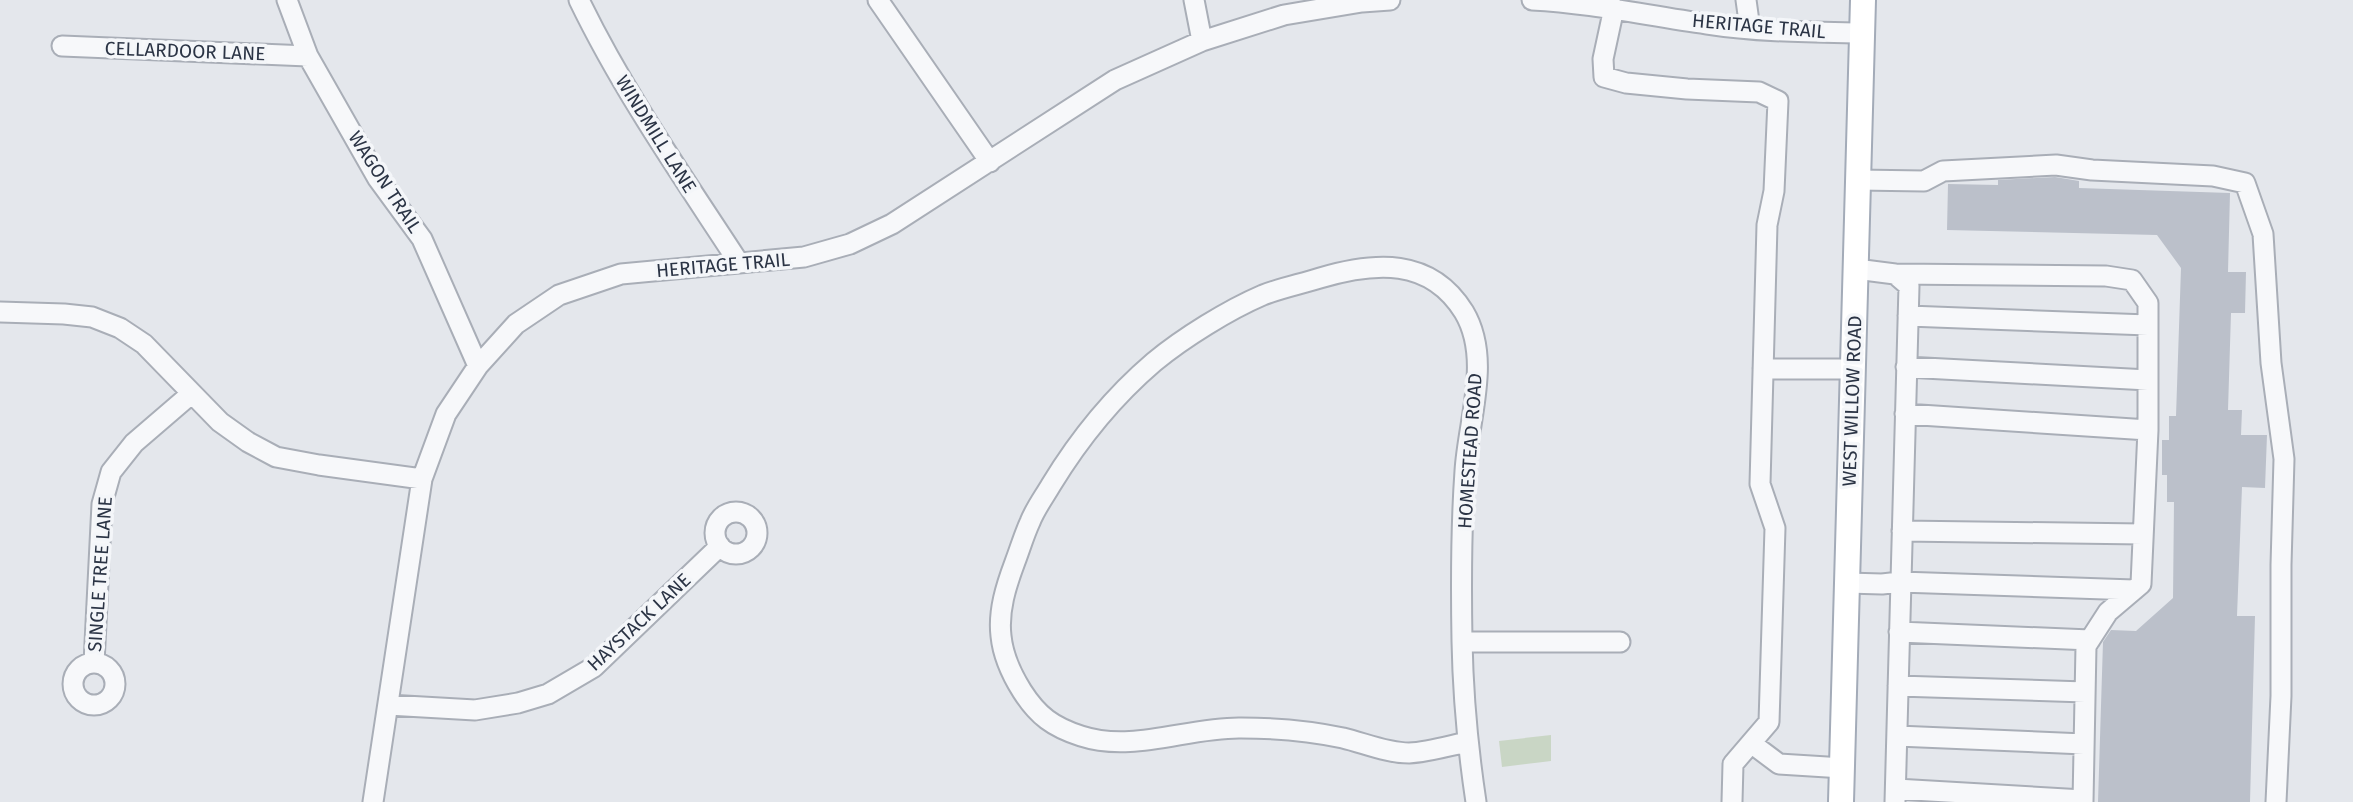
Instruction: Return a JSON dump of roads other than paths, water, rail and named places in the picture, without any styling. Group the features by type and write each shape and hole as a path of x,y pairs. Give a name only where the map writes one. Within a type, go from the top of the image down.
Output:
{"main road":[{"name":"WEST WILLOW ROAD","path":"1841,802 1863,0"}],"street":[{"name":"WAGON TRAIL","path":"287,0 308,56 378,179 422,239 478,366"},
{"name":"WINDMILL LANE","path":"579,0 603,50 634,102 739,263"},
{"path":"878,0 990,162"},
{"path":"1194,0 1202,41"},
{"name":"HERITAGE TRAIL","path":"373,802 422,479 446,414 478,366 516,324 559,295 621,274 804,257 850,244 892,224 1115,80 1202,41 1284,16 1362,2 1390,0"},
{"name":"HERITAGE TRAIL","path":"1532,0 1603,5 1750,29 1862,33"},
{"path":"1746,0 1750,29"},
{"path":"1603,5 1604,77 1626,83 1675,88 1759,92 1778,101 1774,191 1767,225 1760,484 1774,528 1769,722 1733,764 1732,802"},
{"name":"CELLARDOOR LANE","path":"62,46 308,56"},
{"path":"1858,180 1924,181 1943,171 2056,165 2092,170 2213,176 2245,183 2263,234 2271,363 2284,459 2281,696 2276,802"},
{"name":"HOMESTEAD ROAD","path":"1467,741 1429,750 1400,752 1326,735 1238,727 1137,742 1111,742 1086,738 1043,719 1016,682 1005,657 1000,635 1005,589 1031,519 1073,450 1124,389 1185,338 1263,295 1339,272 1366,267 1392,267 1415,272 1433,280 1451,296 1465,314 1475,346 1477,376 1465,470 1462,642 1467,741 1476,802"},
{"path":"1856,269 1895,274 2106,276 2132,280 2148,303 2148,430 2141,584 2108,612 2086,646 2083,801 1895,795 1909,286 1895,274"},
{"path":"0,312 92,317 120,328 144,344 219,422 276,457 422,479"},
{"path":"1908,316 2148,325"},
{"path":"1906,367 2148,380"},
{"path":"1763,369 1853,369"},
{"name":"SINGLE TREE LANE","path":"94,663 102,504 111,472 134,443 191,394"},
{"path":"1905,414 2148,430"},
{"path":"1902,531 2143,534"},
{"name":"HAYSTACK LANE","path":"388,705 475,710 518,703 548,694 594,667 720,546"},
{"path":"1847,583 1900,582 2134,590"},
{"path":"1899,632 2090,640"},
{"path":"1462,642 1620,642"},
{"path":"1898,686 2085,692"},
{"path":"1896,736 2084,744"},
{"path":"1751,743 1779,764 1843,768"}]}
